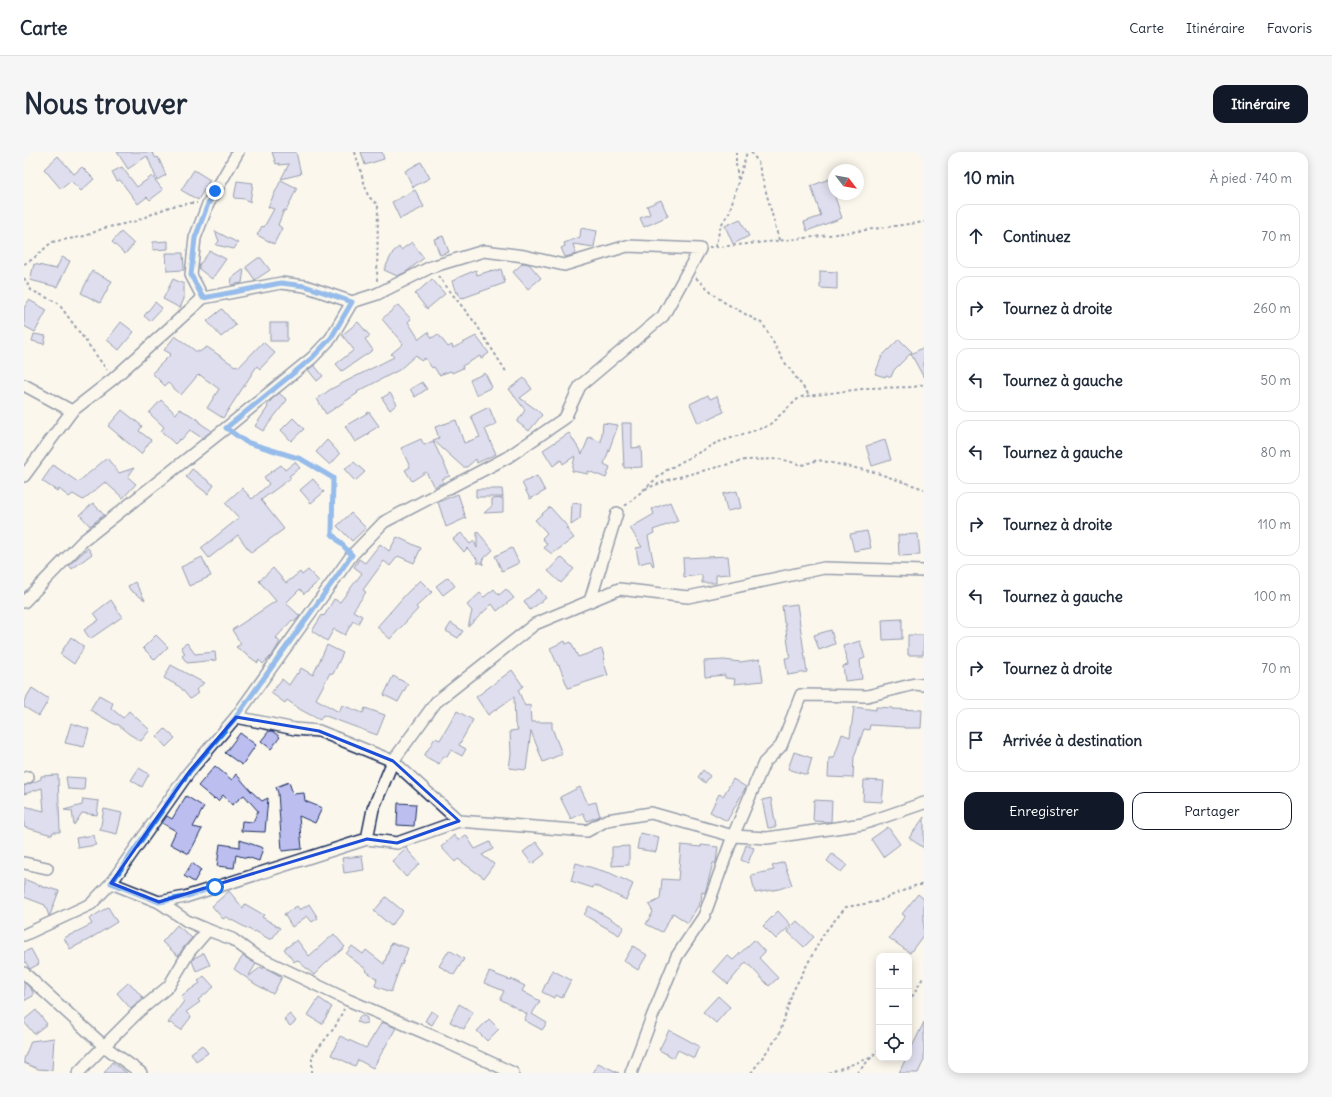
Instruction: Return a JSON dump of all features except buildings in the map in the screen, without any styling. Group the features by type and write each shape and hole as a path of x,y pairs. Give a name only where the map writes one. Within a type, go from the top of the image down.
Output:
{"street":[{"path":"203,298 191,275 195,238 208,204 238,152"},
{"path":"24,476 72,411 113,379 203,298 281,283 305,286 352,302 377,294 431,267 484,251 524,256 564,265 627,246 700,249 663,316 580,386 565,418 508,457 384,522 352,555 236,717 189,772 111,883 91,904 24,935"},
{"path":"24,602 83,541 312,358 331,338 352,302"},
{"path":"24,385 72,411"},
{"path":"590,601 617,513"},
{"path":"367,839 373,809 393,760 436,702 535,624 619,589 688,597 824,568 924,571"},
{"path":"630,1073 677,956 704,916 732,836 764,763 781,746 801,695 867,696 915,684 924,685"},
{"path":"236,717 295,729 318,730 393,760 459,821"},
{"path":"159,902 185,897 367,839 398,843 459,821 587,831 607,820 651,813 732,836 767,838 864,824 924,804"},
{"path":"24,863 47,868"},
{"path":"111,883 159,902 187,921 232,939 254,955 348,1000 444,1041 513,1073"},
{"path":"78,1073 138,1012 169,986 188,952 208,930"},
{"path":"24,973 104,1046 141,1073"}],"path":[{"path":"355,152 368,196 378,205 377,294"},
{"path":"736,152 736,164 739,180"},
{"path":"715,247 722,225 729,213 747,152"},
{"path":"751,152 758,162 780,240"},
{"path":"24,264 33,259 52,242 85,236 104,228 133,222 168,207 191,203 208,204"},
{"path":"700,249 924,222"},
{"path":"431,267 476,324 507,373"},
{"path":"688,271 722,301 763,324 783,360 810,395"},
{"path":"24,278 31,290 58,303 113,379"},
{"path":"617,513 665,471 716,443 768,426 800,397 869,388 914,387 924,384"},
{"path":"226,428 246,442 301,459 333,478 332,534 352,555"},
{"path":"642,490 671,479 745,460 780,459 802,465 818,460 874,472 924,489"},
{"path":"751,1073 779,1035 793,991 824,933 846,907 876,902 917,885 924,885"},
{"path":"912,997 924,976"},
{"path":"312,1073 312,1056 335,1027 348,1000"},
{"path":"857,1073 876,1051"},
{"path":"828,1073 870,1058"}],"highlighted area":[{"path":"236,717 319,731 393,761 459,821 397,843 367,839 159,902 111,883 189,772"}],"route":[{"path":"215,191 208,204 195,238 191,275 203,298 281,283 305,286 352,302 331,338 312,358 226,428 246,442 301,459 333,478 332,534 352,555 236,717 189,772 111,883 159,902 185,897 215,887"}]}
